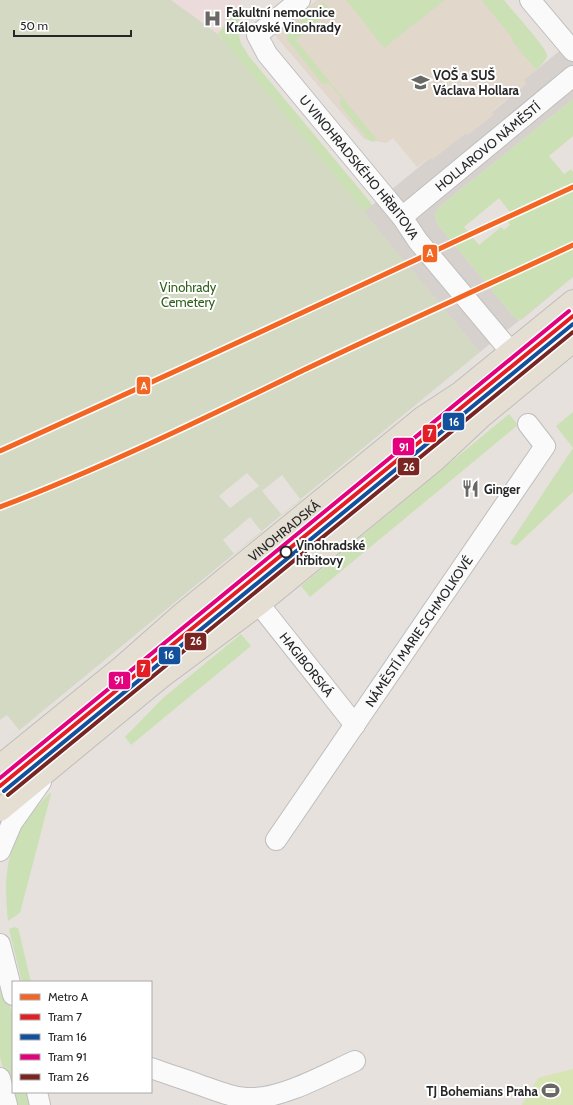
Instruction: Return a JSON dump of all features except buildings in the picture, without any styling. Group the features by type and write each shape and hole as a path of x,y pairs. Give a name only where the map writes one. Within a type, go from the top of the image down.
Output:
{"main road":[{"name":"VINOHRADSKÁ","path":"0,766 123,666 182,614 416,423 460,393 573,301"},
{"path":"0,810 160,678 259,604 435,460 481,417 573,341"}],"street":[{"name":"U VINOHRADSKÉHO HŘBITOVA","path":"300,0 257,35 267,54 511,352"},
{"path":"530,0 573,51"},
{"name":"HOLLAROVO NÁMĚSTÍ","path":"402,217 573,76"},
{"name":"NÁMĚSTÍ MARIE SCHMOLKOVÉ","path":"276,840 545,446 528,424"},
{"name":"HAGIBORSKÁ","path":"259,604 355,725"},
{"path":"0,850 12,822 51,769"},
{"path":"0,944 12,992"},
{"path":"152,1068 254,1102 295,1088 355,1061"},
{"path":"0,1078 7,1105"},
{"path":"37,1093 40,1105"}],"shaded area":[{"name":"Fakultní nemocnice Královské Vinohrady","path":"171,0 243,0 218,34"},
{"name":"VOŠ a SUŠ Václava Hollara","path":"317,0 494,0 529,62 536,70 524,80 526,84 492,111 494,114 468,135 466,133 432,161 429,158 417,167 393,138 387,143 364,139 274,34"},
{"path":"573,40 573,99 440,206 435,214 437,224 514,317 520,320 480,352 364,212 430,158 432,160 466,133 468,135 494,114 492,112 526,84 524,80"},
{"path":"573,277 521,320 520,320"}],"green space":[{"name":"Vinohrady Cemetery","path":"0,0 171,0 218,34 480,352 300,499 282,475 262,491 282,515 261,531 250,517 223,540 234,554 0,746 19,730 7,715 0,720","holes":["247,473 259,486 230,508 219,496"]},
{"path":"346,0 445,0 384,48"},
{"path":"504,0 541,45 547,57 536,70 482,1"},
{"path":"323,2 331,10 296,40 377,140 373,142 368,140 341,106 340,102 342,98 329,83 324,84 321,82 287,39 287,33"},
{"path":"234,11 240,22 239,36 248,55 371,203 374,213 374,224 218,34"},
{"path":"573,99 573,136 549,156 564,174 571,169 573,172 573,277 524,317 519,320 514,317 437,224 435,214 440,206","holes":["499,198 514,217 508,222 510,225 504,230 501,227 479,245 464,227"]},
{"path":"573,412 573,448 556,426"},
{"path":"509,414 518,425 310,597 301,586"},
{"path":"573,448 573,492 516,546 510,543"},
{"path":"241,634 251,646 131,745 125,737 163,698"},
{"path":"50,793 51,794 20,913 8,921 6,884 11,851 25,821"},
{"path":"14,927 18,928 31,981 22,981 9,929"},
{"path":"0,967 12,1014 12,1093 32,1093 35,1105 12,1105 0,1057"},
{"name":"TJ Bohemians Praha","path":"573,1069 573,1105 522,1105 538,1078"}],"metro line":[{"name":"A","path":"0,451 573,187"},
{"name":"A","path":"0,507 39,492 154,441 339,353 573,245"}],"tram line":[{"name":"91","path":"0,778 569,311"},
{"name":"7","path":"0,786 573,316"},
{"name":"16","path":"4,791 573,324"},
{"name":"26","path":"8,795 573,332"}],"place":[{"name":"Fakultní nemocnice Královské Vinohrady","path":"213,19"},
{"name":"VOŠ a SUŠ Václava Hollara","path":"420,82"},
{"name":"Ginger","path":"471,489"},
{"name":"Vinohradské hřbitovy","path":"286,552"},
{"name":"TJ Bohemians Praha","path":"551,1091"}]}
